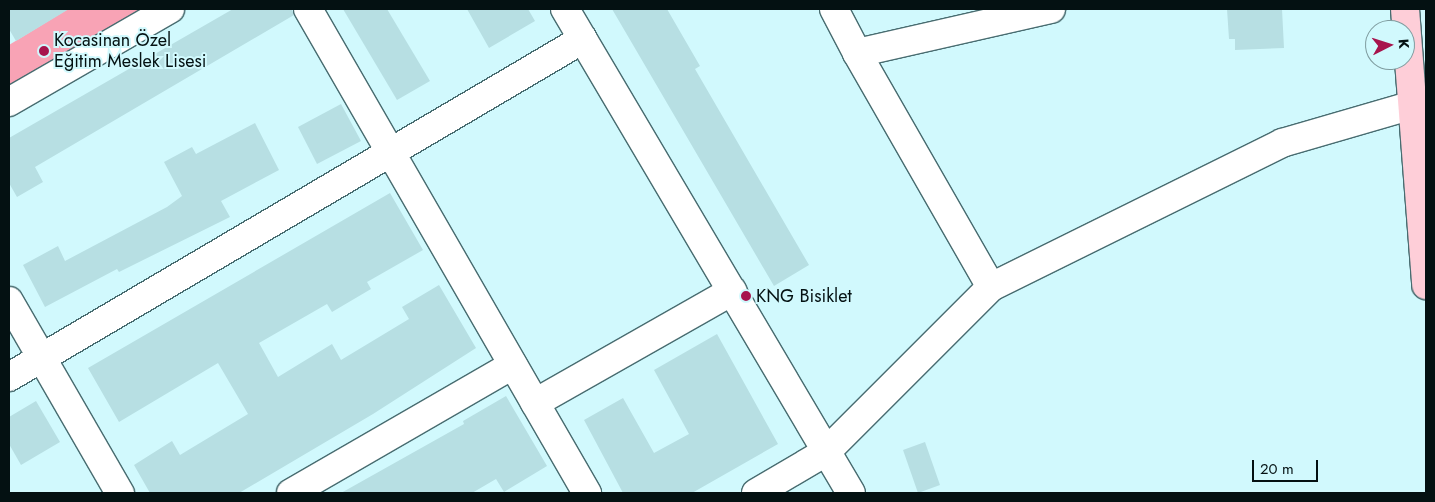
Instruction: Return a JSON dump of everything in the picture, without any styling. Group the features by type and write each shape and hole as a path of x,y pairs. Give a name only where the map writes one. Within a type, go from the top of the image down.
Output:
{"main road":[{"path":"1405,9 1426,285"}],"street":[{"path":"9,102 170,9"},
{"path":"308,9 588,493"},
{"path":"564,9 851,493"},
{"path":"834,9 992,286"},
{"path":"857,52 1051,9"},
{"path":"9,377 583,39"},
{"path":"756,493 826,452 992,286 1282,143 1413,105"},
{"path":"535,403 732,291"},
{"path":"9,301 120,493"},
{"path":"291,493 513,365"}],"shaded area":[{"name":"Kocasinan Özel Eğitim Meslek Lisesi","path":"68,9 152,9 9,94 9,45"}],"building":[{"path":"9,9 69,9 16,41 9,29"},
{"path":"233,9 292,9 294,15 35,167 43,182 17,197 9,183 9,138"},
{"path":"343,9 387,9 430,81 397,100"},
{"path":"467,9 528,9 535,21 489,48"},
{"path":"612,9 667,9 700,66 695,69 809,265 774,286"},
{"path":"1227,9 1282,9 1284,48 1235,50 1235,39 1229,39"},
{"path":"341,104 361,141 317,164 298,127"},
{"path":"255,123 279,170 221,201 230,217 119,272 117,269 45,307 23,265 58,246 65,261 167,207 182,196 164,162 192,147 196,154"},
{"path":"390,193 423,250 367,282 371,289 332,312 327,304 259,343 278,377 332,344 341,360 409,319 402,307 439,285 476,348 373,414 239,493 150,493 134,465 172,441 180,455 248,414 218,363 119,422 88,368"},
{"path":"717,334 778,444 692,493 623,493 584,420 623,398 654,453 689,434 654,370"},
{"path":"506,396 547,466 504,492 496,479 472,493 341,493 464,424 463,421"},
{"path":"36,401 60,442 21,465 9,444 9,417"},
{"path":"925,442 940,485 918,493 903,450"}],"place":[{"name":"Kocasinan Özel Eğitim Meslek Lisesi","path":"44,51"},
{"name":"KNG Bisiklet","path":"746,296"}]}
